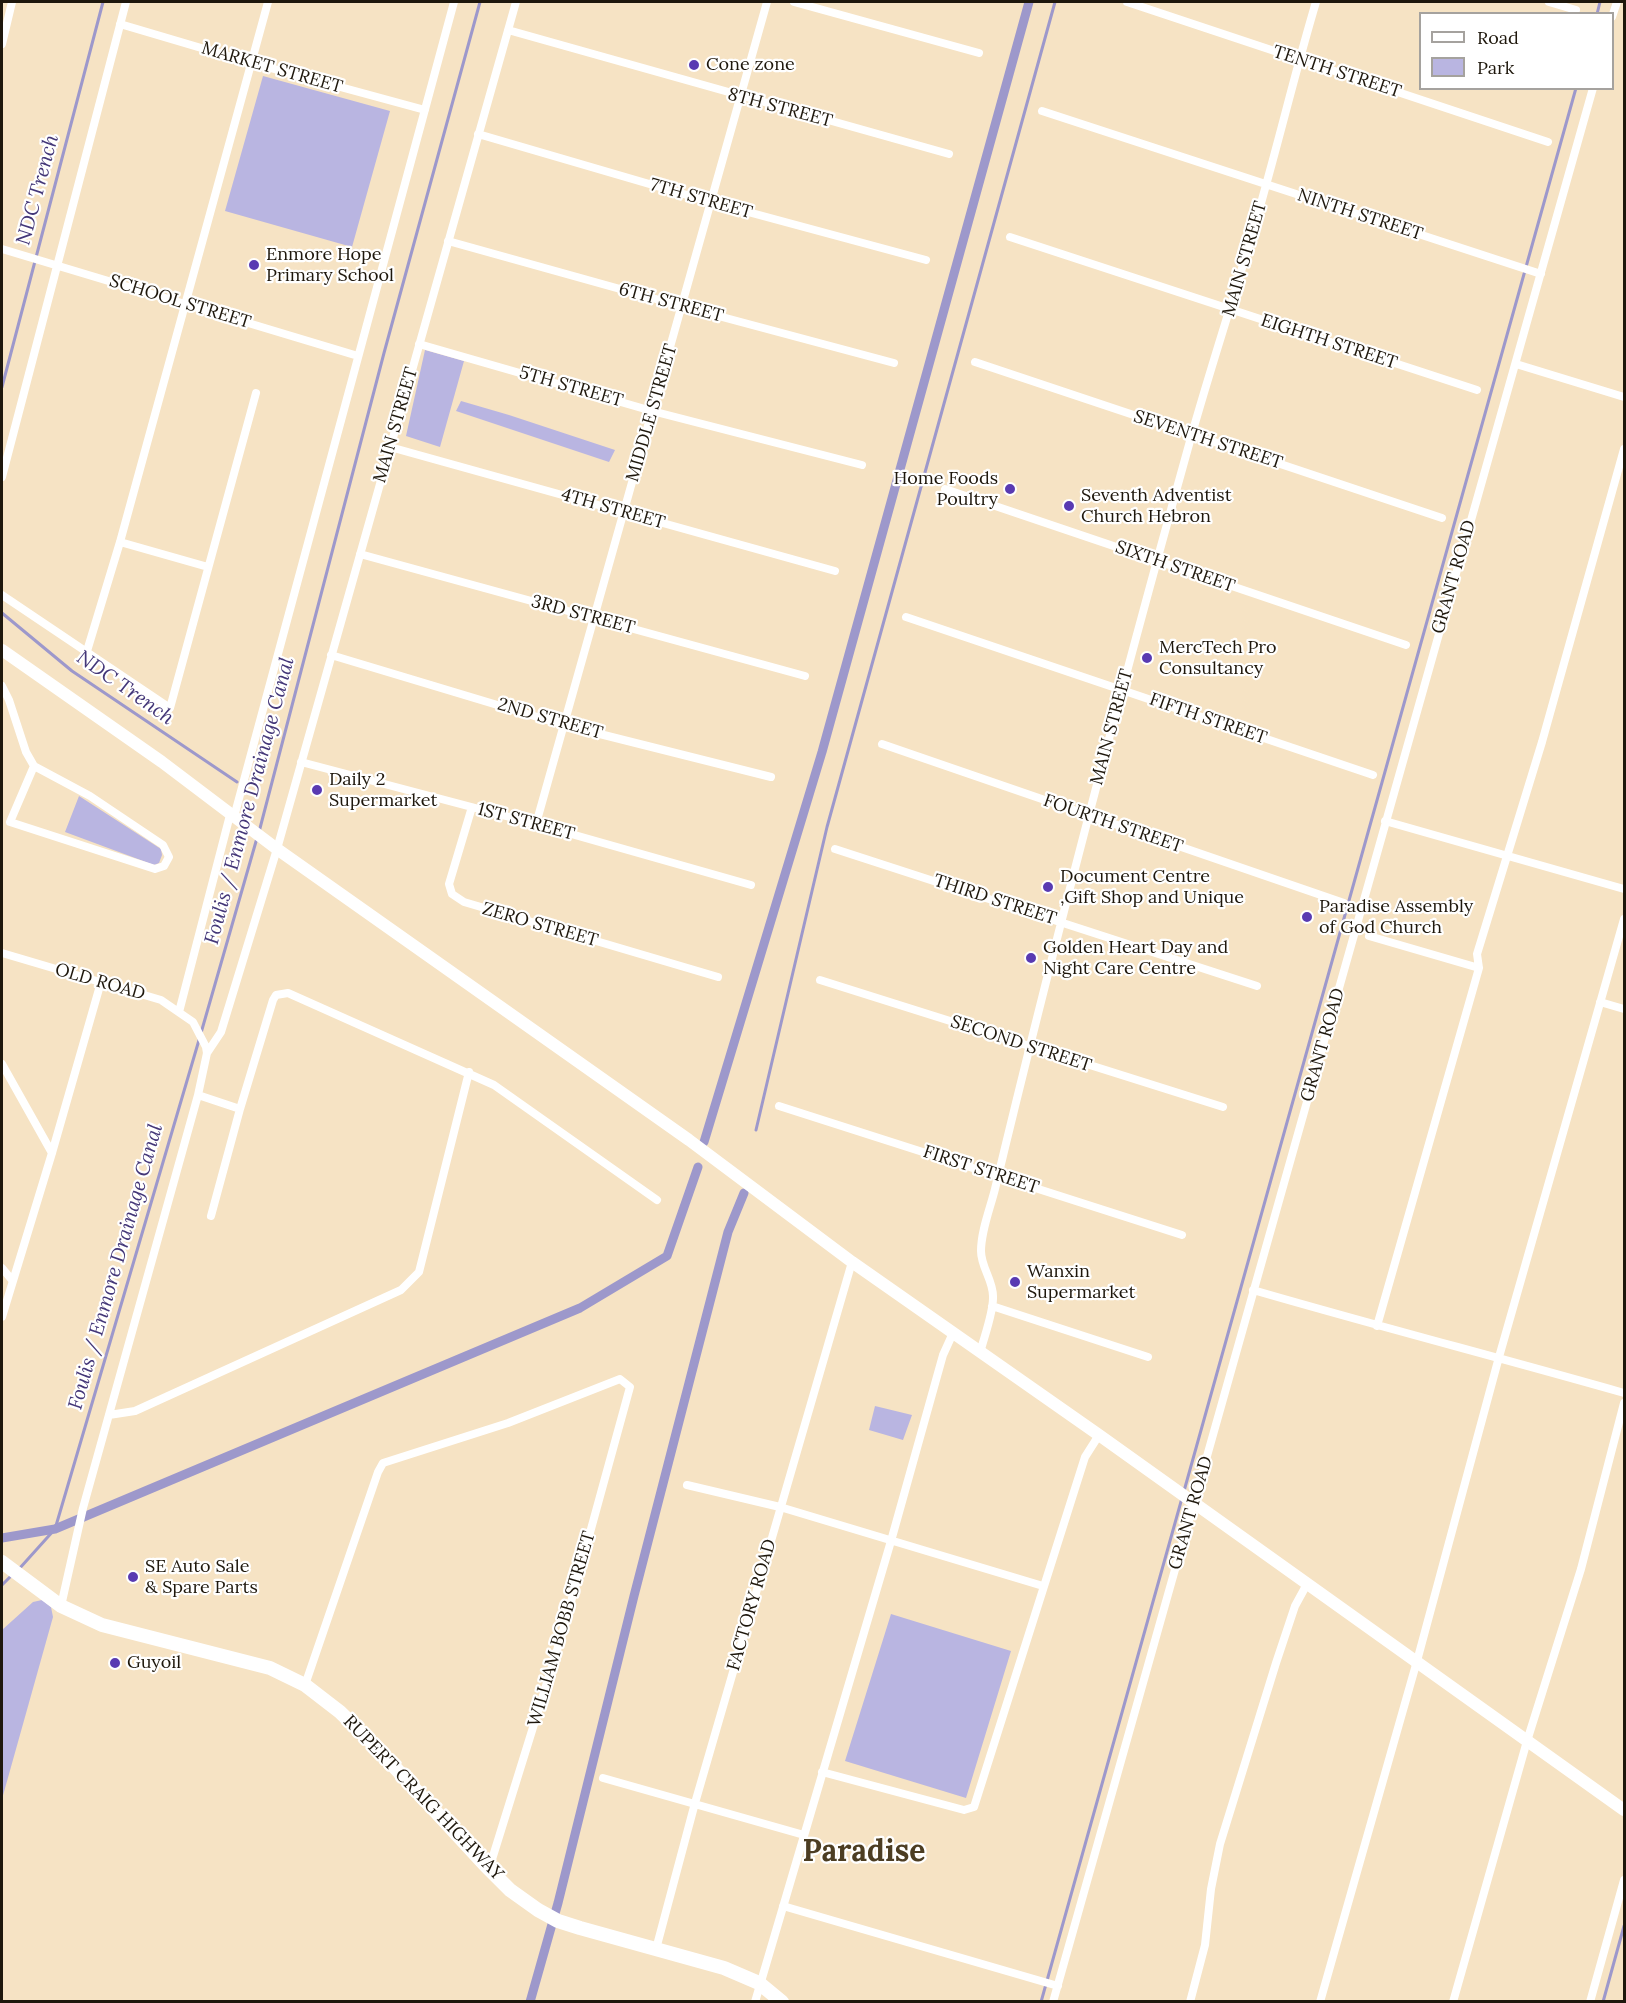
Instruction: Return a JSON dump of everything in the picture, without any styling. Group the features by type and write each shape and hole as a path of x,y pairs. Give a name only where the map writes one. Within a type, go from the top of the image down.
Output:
{"main road":[{"path":"2,650 162,762 277,849 703,1149 954,1339 980,1353 1096,1438 1194,1503 1624,1810"},
{"name":"RUPERT CRAIG HIGHWAY","path":"5,1565 61,1606 102,1624 270,1668 305,1685 340,1712 375,1746 510,1890 553,1918 724,1968 759,1983 782,2001"}],"street":[{"path":"2,44 12,2"},
{"path":"2,477 126,2"},
{"path":"87,651 120,542 268,2"},
{"path":"179,1012 454,2"},
{"name":"MAIN STREET","path":"61,1606 83,1508 198,1095 207,1050 221,1032 277,849 516,2"},
{"name":"MIDDLE STREET","path":"537,824 767,2"},
{"path":"794,2 979,53"},
{"name":"TENTH STREET","path":"1127,2 1548,142"},
{"name":"MAIN STREET","path":"992,1306 990,1281 983,1266 981,1248 998,1176 1088,815 1192,435 1266,184 1316,2"},
{"path":"1549,2 1576,10"},
{"name":"MARKET STREET","path":"120,24 425,110"},
{"name":"8TH STREET","path":"508,30 949,154"},
{"name":"GRANT ROAD","path":"1053,2001 1592,90"},
{"name":"NINTH STREET","path":"1042,111 1541,274"},
{"name":"7TH STREET","path":"478,134 711,202 926,260"},
{"name":"EIGHTH STREET","path":"1010,237 1477,390"},
{"name":"6TH STREET","path":"448,241 894,363"},
{"name":"SCHOOL STREET","path":"2,249 358,356"},
{"name":"5TH STREET","path":"419,344 652,411 862,465"},
{"name":"SEVENTH STREET","path":"975,362 1442,518"},
{"path":"1516,364 1624,397"},
{"path":"2,594 170,708 256,393"},
{"name":"4TH STREET","path":"390,447 836,571"},
{"path":"1377,1326 1479,968 1477,954 1542,742 1624,449"},
{"name":"SIXTH STREET","path":"945,489 1406,645"},
{"path":"120,542 208,567"},
{"name":"3RD STREET","path":"360,554 805,676"},
{"name":"FIFTH STREET","path":"906,617 1373,775"},
{"name":"2ND STREET","path":"331,655 564,725 771,777"},
{"path":"2,686 26,752 34,766 90,796 163,845 169,857 164,866 154,869 10,822 34,766"},
{"name":"FOURTH STREET","path":"882,744 1344,903"},
{"name":"1ST STREET","path":"301,762 537,824 751,885"},
{"name":"ZERO STREET","path":"472,807 449,884 452,894 464,902 718,977"},
{"path":"1385,821 1624,890"},
{"name":"THIRD STREET","path":"835,849 1257,986"},
{"path":"1320,2001 1417,1661 1499,1357 1624,919"},
{"path":"1369,936 1479,968"},
{"name":"OLD ROAD","path":"2,954 161,1000 193,1022 207,1050"},
{"name":"SECOND STREET","path":"820,980 1223,1107"},
{"path":"2,1317 101,982"},
{"path":"212,1216 240,1108 276,994 288,993 494,1084 657,1200"},
{"path":"1600,1002 1624,1009"},
{"path":"2,1064 52,1153"},
{"path":"109,1415 135,1411 401,1290 419,1272 469,1072"},
{"path":"198,1095 240,1108"},
{"name":"FIRST STREET","path":"779,1106 1182,1234"},
{"name":"FACTORY ROAD","path":"656,1949 695,1803 852,1262"},
{"path":"2,1268 12,1280"},
{"path":"1253,1290 1624,1393"},
{"path":"980,1353 992,1306 1148,1357"},
{"path":"755,2001 944,1355 954,1339"},
{"name":"WILLIAM BOBB STREET","path":"305,1685 383,1463 507,1423 620,1379 630,1387 563,1631 489,1869"},
{"path":"1453,2001 1527,1741 1581,1569 1624,1403"},
{"path":"822,1772 964,1810 974,1807 1085,1457 1096,1438"},
{"path":"687,1485 780,1507 1043,1586"},
{"path":"1190,2001 1205,1946 1211,1889 1220,1844 1295,1606 1307,1584"},
{"path":"603,1778 804,1834"},
{"path":"1590,2001 1624,1880"},
{"path":"783,1906 1058,1986"}],"green space":[{"path":"263,76 390,111 352,247 225,211"},
{"path":"425,350 464,361 440,447 406,436"},
{"path":"461,401 615,450 609,462 456,411"},
{"path":"79,796 161,849 162,855 159,863 154,865 65,832"},
{"path":"875,1406 912,1415 903,1440 869,1430"},
{"path":"42,1600 51,1607 53,1617 2,1799 2,1630 33,1602"},
{"path":"891,1614 1011,1651 966,1798 845,1761"}],"waterway":[{"name":"NDC Trench","path":"2,387 103,2"},
{"name":"Foulis / Enmore Drainage Canal","path":"259,832 384,353 480,2"},
{"path":"704,1142 822,752 1029,2"},
{"path":"756,1130 827,827 1055,2"},
{"path":"1598,12 1600,2"},
{"path":"1184,1491 1575,90"},
{"name":"NDC Trench","path":"2,613 72,671 237,782"},
{"name":"Foulis / Enmore Drainage Canal","path":"201,1033 257,838"},
{"name":"Foulis / Enmore Drainage Canal","path":"19,1569 55,1529 199,1040"},
{"path":"2,1538 55,1529 580,1308 667,1256 698,1167"},
{"path":"530,2002 558,1903 728,1232 744,1193"},
{"path":"1041,2002 1182,1498"},
{"name":"Foulis / Enmore Drainage Canal","path":"2,1585 12,1575"},
{"path":"1603,2002 1624,1926"}],"place":[{"name":"Cone zone","path":"694,65"},
{"name":"Enmore Hope Primary School","path":"254,265"},
{"name":"Home Foods Poultry","path":"1010,489"},
{"name":"Seventh Adventist Church Hebron","path":"1069,506"},
{"name":"MercTech Pro Consultancy","path":"1147,658"},
{"name":"Daily 2 Supermarket","path":"317,790"},
{"name":"Document Centre ,Gift Shop and Unique","path":"1048,887"},
{"name":"Paradise Assembly of God Church","path":"1307,917"},
{"name":"Golden Heart Day and Night Care Centre","path":"1031,958"},
{"name":"Wanxin Supermarket","path":"1015,1282"},
{"name":"SE Auto Sale & Spare Parts","path":"133,1577"},
{"name":"Guyoil","path":"115,1663"}],"district":[{"name":"Paradise","path":"864,1852"}]}
